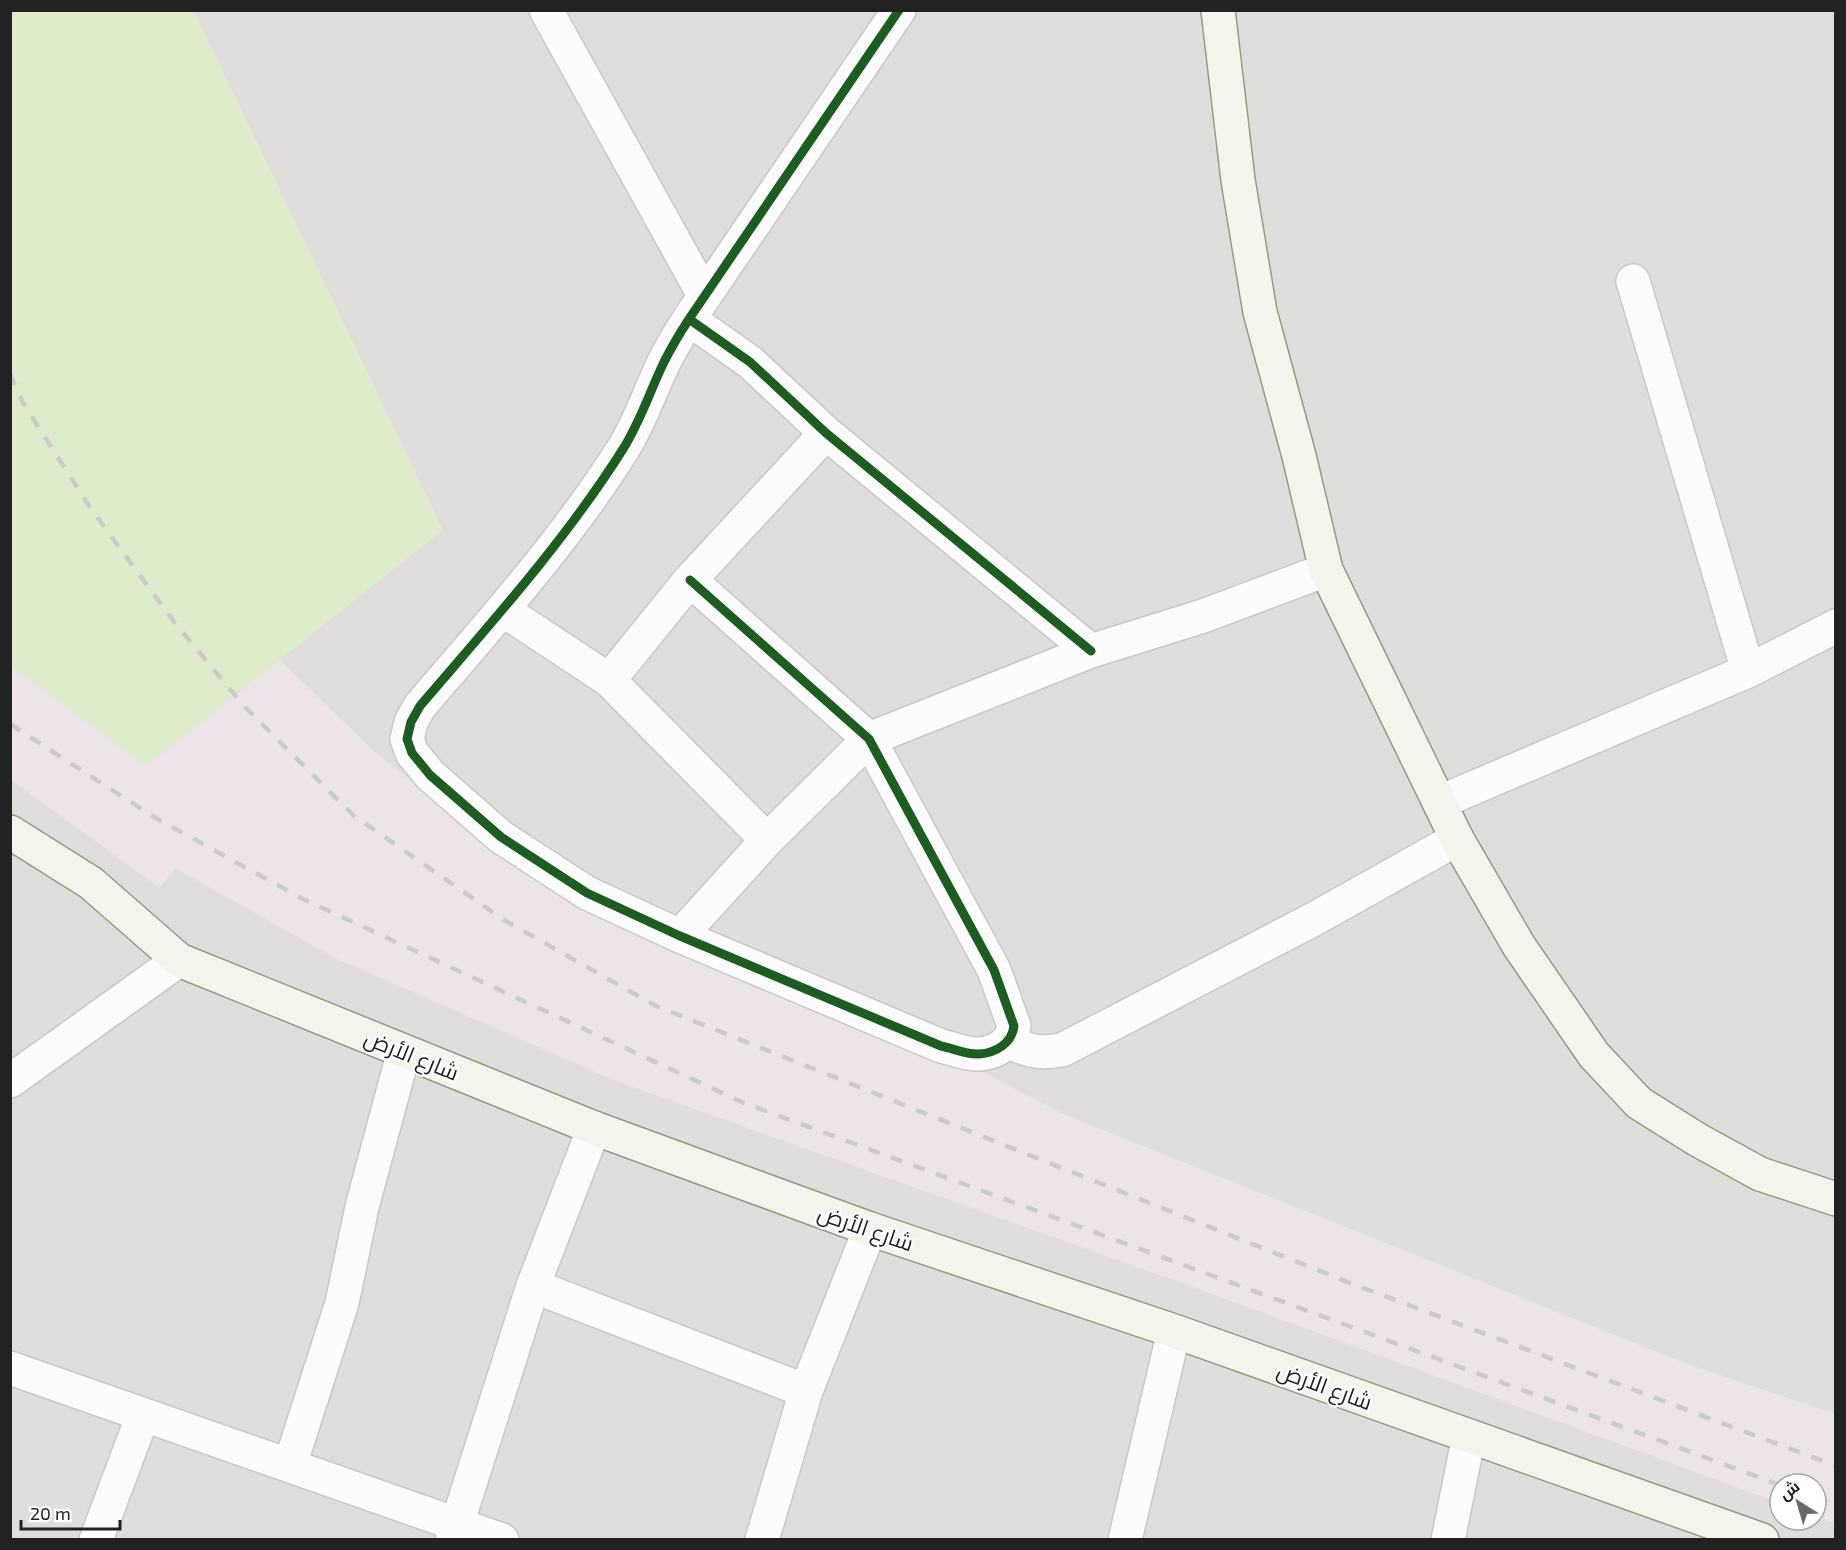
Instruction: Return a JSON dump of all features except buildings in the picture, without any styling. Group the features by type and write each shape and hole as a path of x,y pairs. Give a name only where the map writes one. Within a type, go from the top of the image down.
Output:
{"main road":[{"path":"1218,10 1238,180 1260,312 1299,456 1326,570 1457,839 1519,946 1594,1055 1639,1103 1698,1140 1760,1174 1836,1199"},
{"name":"شارع الأرض","path":"10,832 92,883 179,960 594,1128 870,1229 1174,1331 1762,1539"}],"street":[{"path":"546,10 696,307 750,362 826,433 1091,651"},
{"path":"690,580 869,739 994,970 1014,1026 1013,1034 1008,1042 993,1051 978,1054 941,1046 680,936 587,893 501,837 429,775 412,753 406,739 411,722 420,706 503,609 591,498 625,446 646,406 664,362 696,307 899,10"},
{"path":"1633,281 1748,671"},
{"path":"609,680 690,580 826,433"},
{"path":"680,936 767,840 869,739 1091,651 1203,616 1326,570"},
{"path":"503,609 609,680 767,840"},
{"path":"1440,802 1748,671 1836,626"},
{"path":"1008,1042 1032,1052 1062,1050 1314,919 1457,839"},
{"path":"10,1080 179,960"},
{"path":"290,1465 342,1303 362,1207 405,1051"},
{"path":"454,1531 533,1286 594,1128"},
{"path":"767,1538 806,1391 870,1229"},
{"path":"533,1286 806,1391"},
{"path":"1125,1539 1174,1331"},
{"path":"10,1368 290,1465 454,1531 502,1539"},
{"path":"96,1539 143,1415"},
{"path":"1448,1539 1469,1436"}],"shaded area":[{"path":"11,11 1835,11 1835,1539 11,1540"},
{"path":"280,660 373,750 488,843 945,1052 1061,1113 1682,1362 1835,1414 1835,1523 1828,1520 1828,1472 1768,1472 1768,1499 1193,1287 616,1081 335,958 175,868 160,888 11,780 11,666 146,766"}],"green space":[{"path":"11,10 194,11 443,530 146,766 11,666"}],"railway":[{"path":"10,374 23,403 91,509 175,623 244,706 353,815 504,920 656,1006 1350,1283 1836,1466"},
{"path":"10,724 154,817 301,898 744,1103 1768,1481"},
{"path":"1828,1503 1836,1506"}],"cycle path":[{"path":"899,10 689,319 750,362 826,433 1091,651"},
{"path":"689,319 664,362 629,439 601,483 552,549 420,706 411,722 407,739 412,753 430,775 501,837 587,893 680,936 941,1046 974,1054 991,1052 1002,1046 1007,1042 1014,1026 994,970 869,739 690,580"}]}
